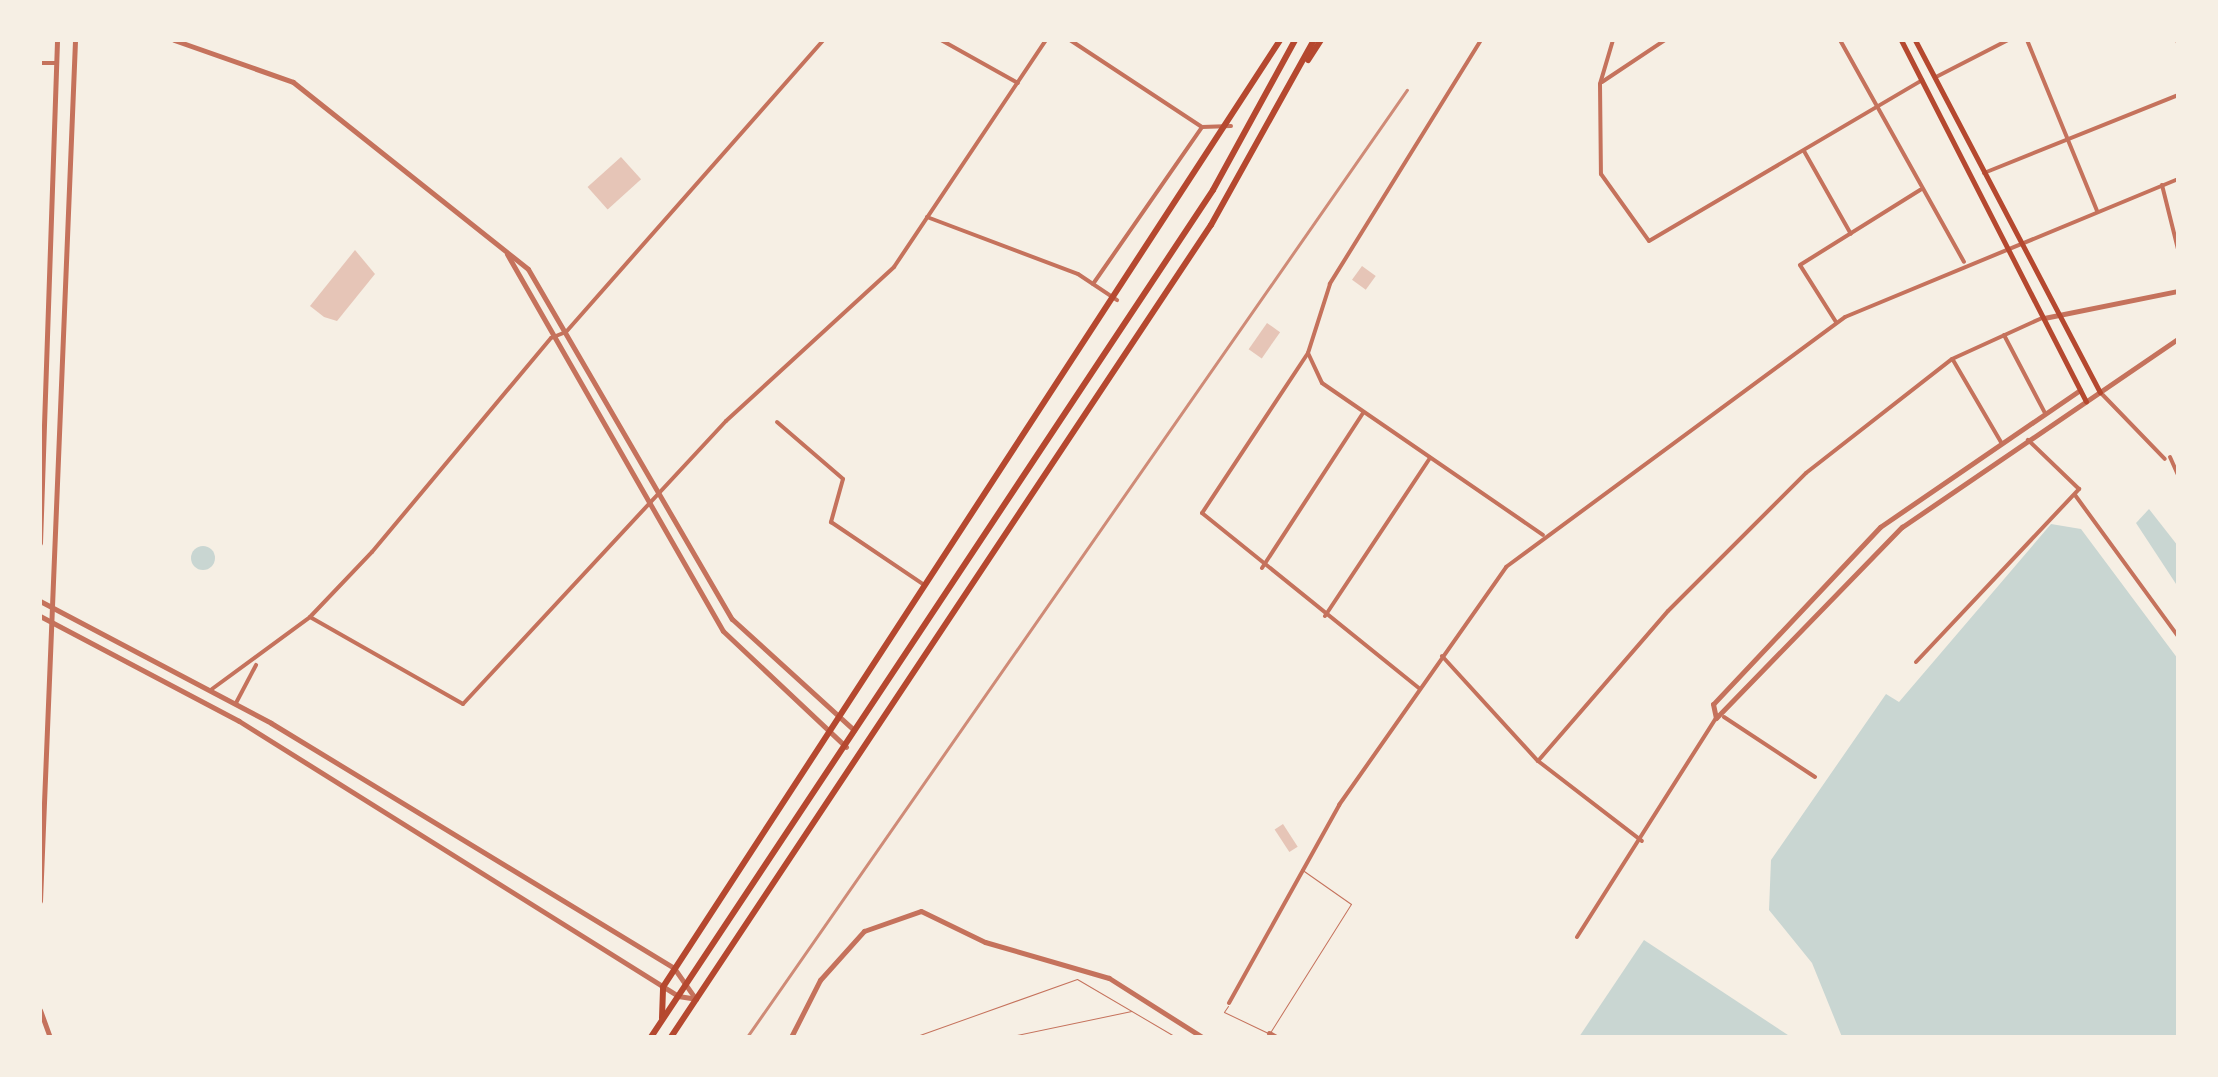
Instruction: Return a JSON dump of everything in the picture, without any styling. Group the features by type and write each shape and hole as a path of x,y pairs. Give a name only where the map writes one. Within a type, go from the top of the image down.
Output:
{"highway":[{"path":"662,1019 663,986 674,968 832,736 1117,300 1230,126 1280,40"},
{"path":"651,1037 1213,190 1296,40"},
{"path":"671,1037 1211,225 1318,40"}],"main road":[{"path":"1901,40 2086,401"},
{"path":"1915,40 2100,392"}],"street":[{"path":"40,543 58,40"},
{"path":"40,901 75,40"},
{"path":"174,40 293,82 504,247 566,332 732,620 856,731"},
{"path":"212,689 258,660 310,618 551,338 566,332 823,40"},
{"path":"940,40 1018,83"},
{"path":"310,618 462,704 651,510 726,421 852,314 928,217 1046,40"},
{"path":"1070,40 1202,127 1230,126"},
{"path":"1419,688 1262,568 1202,514 1308,353 1330,284 1481,40"},
{"path":"1613,40 1600,84 1601,174 1650,240 1922,80"},
{"path":"1600,84 1665,40"},
{"path":"1840,40 1964,262"},
{"path":"1935,78 2008,40"},
{"path":"2027,40 2071,138 2098,211"},
{"path":"40,63 57,63"},
{"path":"1984,172 2178,94"},
{"path":"1093,284 1202,127"},
{"path":"1804,150 1850,234"},
{"path":"1229,1003 1300,869 1419,688 1506,567 1543,535 1836,322 1964,262 2178,178"},
{"path":"2162,185 2178,249"},
{"path":"40,186 54,186"},
{"path":"1836,322 1800,265 1922,189"},
{"path":"928,217 1093,284 1117,300"},
{"path":"504,247 551,338 723,631 846,746"},
{"path":"1538,761 1668,611 1806,473 1952,359 2044,318 2178,291"},
{"path":"2004,335 2051,424"},
{"path":"1577,936 1642,841 1698,736 1902,527 2178,340"},
{"path":"1308,353 1322,383 1543,535"},
{"path":"1952,359 2001,442"},
{"path":"1815,777 1720,717 1713,704 1880,527 2080,390"},
{"path":"2100,392 2167,458 2178,475"},
{"path":"1262,568 1364,413"},
{"path":"777,422 843,479 831,522 927,587"},
{"path":"2028,440 2075,494 2178,636"},
{"path":"1325,616 1430,458"},
{"path":"1916,662 2075,494"},
{"path":"40,601 212,689 338,764 674,968 696,999"},
{"path":"40,616 315,768 678,996 696,999"},
{"path":"1442,656 1538,761 1642,841"},
{"path":"236,703 258,660"},
{"path":"315,768 323,756"},
{"path":"329,777 338,764"},
{"path":"791,1037 820,980 864,930 921,911 985,942 1109,978 1202,1037"},
{"path":"40,1014 50,1037"}],"lane":[{"path":"1229,1003 1224,1012 1273,1035 1352,904 1300,869"},
{"path":"914,1037 1077,979 1176,1037"},
{"path":"1007,1037 1133,1010"}],"shaded area":[{"path":"2149,509 2178,546 2178,587 2136,523"},
{"path":"2051,524 2081,529 2178,659 2178,1037 1842,1037 1812,963 1769,910 1771,860 1886,694 1899,702"},
{"path":"203,546 212,549 212,567 203,570 194,567 191,558 194,549"},
{"path":"1644,940 1791,1037 1579,1037"}],"building":[{"path":"621,157 641,179 608,209 588,187"},
{"path":"355,250 375,274 337,321 324,317 310,306"},
{"path":"1362,266 1376,276 1366,290 1352,280"},
{"path":"1267,323 1280,332 1262,358 1249,349"},
{"path":"1283,824 1298,847 1289,852 1275,829"}],"railway":[{"path":"747,1037 1407,90"}]}
